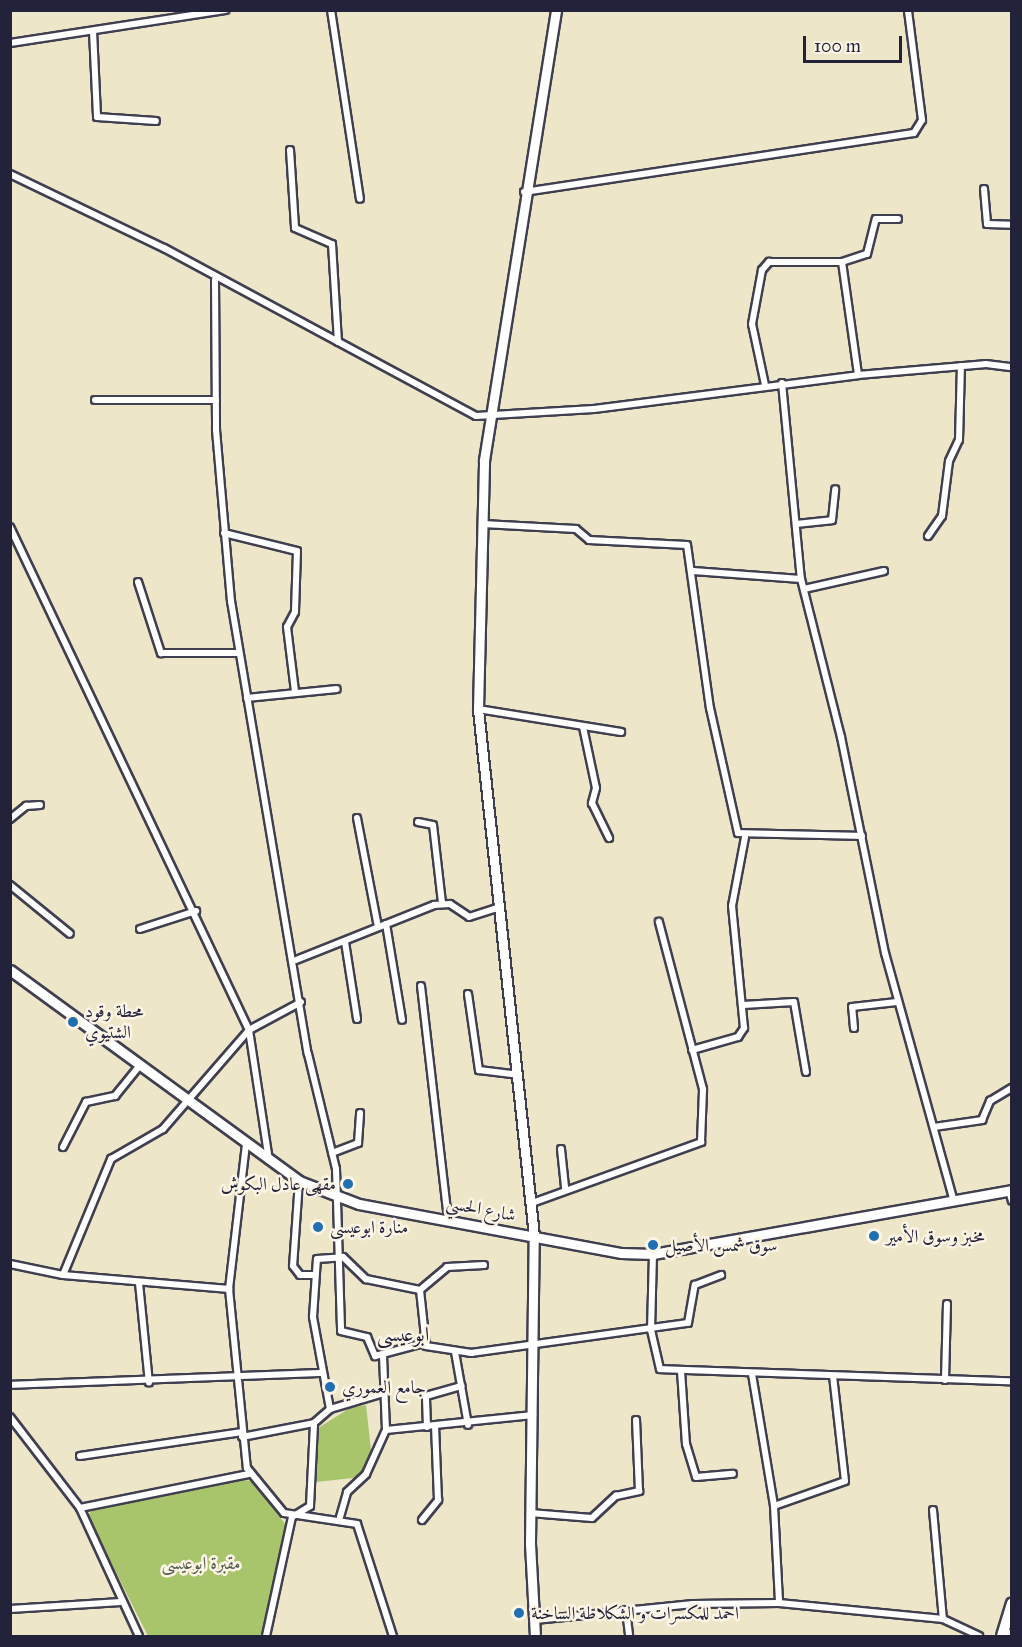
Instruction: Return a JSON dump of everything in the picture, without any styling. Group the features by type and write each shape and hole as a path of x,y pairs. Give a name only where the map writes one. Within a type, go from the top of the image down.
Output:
{"highway":[{"path":"1002,1636 1011,1604"}],"main road":[{"path":"536,1636 530,1513 533,1415 530,1342 534,1236 532,1203 514,1074 478,709 488,418 556,10"},
{"name":"شارع الحسي","path":"10,970 299,1181 338,1198 534,1236 652,1254 1010,1190"}],"street":[{"path":"10,43 225,10"},
{"path":"331,10 360,200"},
{"path":"524,192 914,133 922,120 908,10"},
{"path":"93,31 97,117 156,121"},
{"path":"290,150 295,228 332,244 338,342"},
{"path":"10,174 164,248 215,280 488,418 858,375 960,366 1011,367"},
{"path":"984,189 987,224 1011,225"},
{"path":"765,385 752,324 765,264 842,262 867,254 871,222 898,219"},
{"path":"842,262 858,375"},
{"path":"215,280 216,400 224,533 238,653 265,820 296,960 301,1002 332,1153 343,1257 342,1333 366,1337 372,1355 383,1355 424,1343 455,1352 651,1330 688,1323 695,1285 721,1275"},
{"path":"928,536 942,516 949,461 959,440 960,366"},
{"path":"782,383 801,579 862,836 897,1002 934,1127 952,1199"},
{"path":"95,400 216,400"},
{"path":"796,524 832,519 835,489"},
{"path":"483,524 576,529 589,540 684,543 691,550 712,719 736,827 745,837 862,836"},
{"path":"10,527 196,911 249,1030 269,1160"},
{"path":"224,533 297,551 295,612 287,627 295,691"},
{"path":"693,571 801,579"},
{"path":"804,589 884,571"},
{"path":"138,582 161,653 238,653"},
{"path":"247,698 295,691 337,689"},
{"path":"478,709 621,732"},
{"path":"583,727 596,789 592,803 609,838"},
{"path":"10,819 26,806 40,805"},
{"path":"357,818 378,927"},
{"path":"418,822 433,825 442,903"},
{"path":"692,1050 738,1037 744,1028 732,906 745,837"},
{"path":"10,885 70,934"},
{"path":"296,960 442,903 470,918 497,908"},
{"path":"140,929 196,911"},
{"path":"532,1203 565,1188 699,1145 703,1089 659,922"},
{"path":"386,924 402,1020"},
{"path":"345,942 357,1020"},
{"path":"421,986 448,1219"},
{"path":"468,994 479,1070 514,1074"},
{"path":"63,1275 111,1159 163,1130 186,1098 249,1030 301,1002"},
{"path":"743,1005 794,1002 806,1072"},
{"path":"854,1028 852,1007 897,1002"},
{"path":"63,1147 86,1102 115,1096 141,1064"},
{"path":"934,1127 982,1120 990,1101 1011,1088"},
{"path":"332,1153 358,1143 360,1113"},
{"path":"246,1144 228,1289 242,1435 249,1474 268,1501 292,1517 340,1517 357,1524 393,1636"},
{"path":"561,1149 565,1188"},
{"path":"299,1181 293,1266 300,1275 314,1275"},
{"path":"1010,1190 1011,1201"},
{"path":"652,1254 651,1330 657,1366 681,1371 1011,1381"},
{"path":"330,1409 313,1317 314,1275 317,1259 343,1257 366,1279 420,1290"},
{"path":"10,1264 63,1275 228,1289"},
{"path":"420,1290 444,1268 484,1265"},
{"path":"139,1283 149,1383"},
{"path":"420,1290 424,1343"},
{"path":"945,1380 947,1304"},
{"path":"455,1352 468,1425"},
{"path":"340,1517 347,1492 366,1474 386,1430 383,1355"},
{"path":"681,1371 686,1444 696,1477 733,1474"},
{"path":"10,1385 238,1380 323,1373"},
{"path":"752,1374 774,1506 779,1603"},
{"path":"774,1506 845,1481 833,1376"},
{"path":"422,1520 438,1500 426,1396 462,1386"},
{"path":"80,1456 242,1435 314,1423 330,1409 384,1393"},
{"path":"386,1430 468,1425 533,1415"},
{"path":"10,1418 80,1508 121,1602 139,1636"},
{"path":"530,1513 592,1518 616,1496 639,1491 636,1419"},
{"path":"266,1636 292,1517 310,1506 314,1423"},
{"path":"80,1508 249,1474"},
{"path":"933,1510 943,1620"},
{"path":"10,1609 121,1602"},
{"path":"535,1620 626,1610 779,1603 943,1620 978,1636"},
{"path":"626,1610 629,1636"}],"green space":[{"path":"366,1405 371,1450 362,1477 316,1482 318,1428 350,1408"},
{"name":"مقبرة ابوعيسى","path":"244,1480 251,1481 286,1525 262,1636 148,1636 88,1517 91,1511"}],"place":[{"name":"محطة وقود الشتيوي","path":"73,1022"},
{"name":"مقهى عادل البكوش","path":"348,1184"},
{"name":"منارة ابوعيسى","path":"318,1227"},
{"name":"مخبز وسوق الأمير","path":"874,1236"},
{"name":"سوق شمس الأصيل","path":"653,1245"},
{"name":"جامع العموري","path":"330,1387"},
{"name":"احمد للمكسرات و الشكلاطة الساخنة","path":"519,1613"}],"district":[{"name":"ابوعيسى","path":"403,1334"}]}
